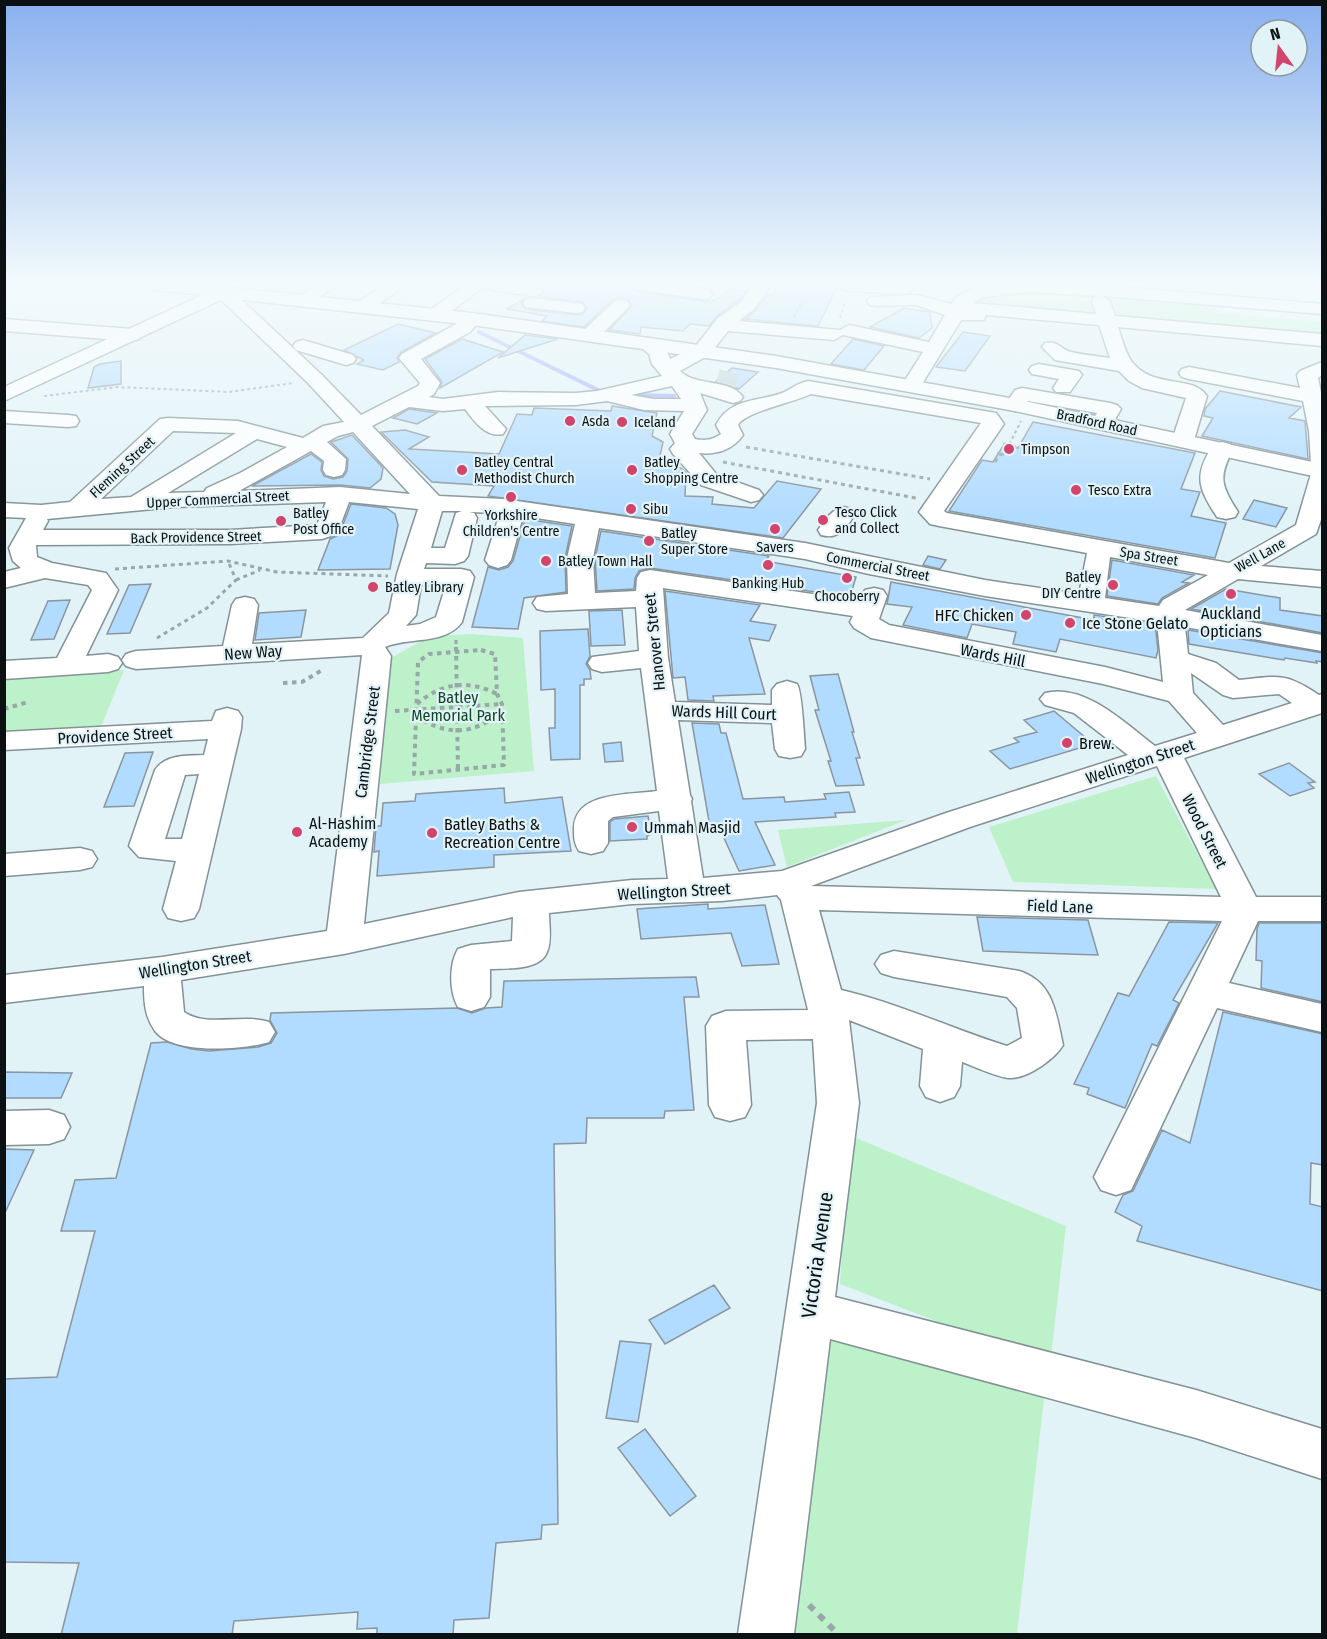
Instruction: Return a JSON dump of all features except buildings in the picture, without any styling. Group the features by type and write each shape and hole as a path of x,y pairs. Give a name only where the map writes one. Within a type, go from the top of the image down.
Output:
{"street":[{"path":"4,395 75,361"},
{"path":"296,361 409,476 432,503 402,615 374,643"},
{"path":"175,500 215,493 248,478 331,432 358,425 427,390 430,386 412,361"},
{"path":"608,394 636,404 695,406 739,392 719,391 674,361"},
{"path":"407,401 443,405 498,398 576,399 608,394 683,361"},
{"path":"912,385 926,361"},
{"path":"1096,361 1124,366"},
{"path":"1121,361 1132,376 1143,382 1188,391 1197,396 1184,440"},
{"name":"Bradford Road","path":"679,365 776,362 912,385 1184,440 1216,459 1323,472"},
{"path":"679,365 717,379"},
{"path":"679,365 696,410 688,419 681,434 690,451 709,480 751,495"},
{"path":"1039,370 1072,375 1055,399"},
{"path":"1189,373 1316,383 1323,464"},
{"path":"690,451 724,443 732,435 727,425 731,417 742,410 789,397 808,387 988,418 993,424 939,502"},
{"path":"1015,405 1022,394 1110,409 1102,423"},
{"path":"471,401 495,429"},
{"path":"134,504 246,429 267,412"},
{"path":"4,433 15,418 69,421"},
{"name":"Fleming Street","path":"76,510 168,424 246,429"},
{"path":"246,429 308,444 326,451 335,459 334,470"},
{"path":"1216,459 1209,482 1226,512"},
{"name":"Well Lane","path":"1170,616 1172,606 1307,529 1323,472"},
{"path":"372,496 391,490 409,476"},
{"path":"248,478 250,488 280,495"},
{"path":"4,489 95,493"},
{"name":"Upper Commercial Street","path":"4,510 41,512 175,500 340,494 432,503"},
{"name":"Back Providence Street","path":"28,538 230,537 322,532 328,529 340,494"},
{"name":"Spa Street","path":"939,502 931,512 939,519 1231,571 1323,579"},
{"name":"Commercial Street","path":"432,503 513,508 589,518 805,552 883,569 1323,643"},
{"path":"498,560 513,508"},
{"path":"41,512 22,548 26,561 45,570 97,579 105,590 67,666"},
{"path":"414,564 455,556 465,518"},
{"path":"582,595 580,558 589,518"},
{"path":"1091,604 1098,555 1104,548"},
{"path":"414,564 461,577 448,622"},
{"path":"883,569 867,617 853,635 864,643 1117,697 1139,694 1146,687 1179,696 1217,736"},
{"path":"4,579 45,570"},
{"name":"Hanover Street","path":"687,890 676,799 654,658 649,580 653,577 867,617"},
{"path":"546,603 582,595 649,599"},
{"path":"236,653 245,605"},
{"path":"1170,616 1179,696"},
{"name":"New Way","path":"21,669 374,643 427,631 448,622"},
{"name":"Cambridge Street","path":"344,941 377,656 374,643"},
{"path":"602,663 654,658"},
{"path":"1175,659 1206,669 1233,688 1280,685 1288,687 1319,705"},
{"path":"1055,699 1085,707 1158,755"},
{"name":"Wards Hill Court","path":"662,711 787,702 790,749"},
{"name":"Wellington Street","path":"4,989 162,970 344,941 531,903 632,892 792,890 958,820 1319,705"},
{"name":"Providence Street","path":"4,741 226,723 181,909"},
{"name":"Wood Street","path":"1158,755 1245,910"},
{"path":"195,851 151,849 146,846 171,770 177,766 217,764"},
{"path":"591,843 591,817 604,808 676,799"},
{"path":"4,865 80,858"},
{"name":"Field Lane","path":"792,890 1245,910 1323,909"},
{"name":"Victoria Avenue","path":"766,1635 838,1103 828,1012 792,890"},
{"path":"471,998 471,958 525,953 530,950 531,903"},
{"path":"1116,1177 1245,910"},
{"path":"730,1105 726,1026 863,1009 943,1041 1011,1063 1043,1045 1035,1004 1019,985 894,964"},
{"path":"162,970 165,1015 174,1026 192,1034 255,1032"},
{"path":"1205,992 1323,1018"},
{"path":"940,1086 943,1041"},
{"path":"4,1128 49,1127"},
{"path":"810,1312 1196,1414 1323,1454"}],"path":[{"path":"43,396 118,387 229,392 315,379"},
{"path":"724,443 952,483"},
{"path":"1000,455 1012,451 1015,447 1010,443"},
{"path":"690,451 708,460 939,502"},
{"path":"73,574 228,561 260,570 414,564"},
{"path":"228,561 236,580"},
{"path":"154,639 207,608 236,580 260,570"},
{"path":"448,622 456,633 458,651 458,771"},
{"path":"486,650 495,654 497,694 502,704 500,711 504,765 502,767 414,774 418,662 429,654 486,650"},
{"path":"283,683 302,682"},
{"path":"417,704 426,694 436,689 458,684 477,684 497,694"},
{"path":"4,708 28,702"},
{"path":"416,712 502,704"},
{"path":"416,712 424,723 434,728 458,731 485,724 500,711"}],"green space":[{"name":"Batley Memorial Park","path":"472,634 523,638 534,771 380,784 391,658 430,636"},
{"path":"124,670 101,727 5,734 5,679"},
{"path":"1156,776 1216,889 1013,882 989,827"},
{"path":"906,820 787,867 778,830"},
{"path":"849,1135 1066,1226 1050,1365 840,1284"},
{"path":"821,1328 1045,1390 1017,1634 778,1634"}],"waterway":[{"path":"539,361 598,390"},
{"path":"635,395 674,396"}],"tunnel":[{"path":"717,379 746,387"}],"place":[{"name":"Asda","path":"570,421"},
{"name":"Iceland","path":"622,422"},
{"name":"Timpson","path":"1009,449"},
{"name":"Batley Central Methodist Church","path":"462,470"},
{"name":"Batley Shopping Centre","path":"632,470"},
{"name":"Tesco Extra","path":"1076,490"},
{"name":"Yorkshire Children's Centre","path":"511,497"},
{"name":"Sibu","path":"631,509"},
{"name":"Tesco Click and Collect","path":"823,520"},
{"name":"Batley Post Office","path":"281,521"},
{"name":"Savers","path":"775,529"},
{"name":"Batley Super Store","path":"649,541"},
{"name":"Batley Town Hall","path":"546,561"},
{"name":"Banking Hub","path":"768,565"},
{"name":"Chocoberry","path":"847,578"},
{"name":"Batley DIY Centre","path":"1113,585"},
{"name":"Batley Library","path":"373,587"},
{"name":"Auckland Opticians","path":"1231,594"},
{"name":"HFC Chicken","path":"1026,615"},
{"name":"Ice Stone Gelato","path":"1070,623"},
{"name":"Brew.","path":"1067,743"},
{"name":"Ummah Masjid","path":"632,827"},
{"name":"Al-Hashim Academy","path":"297,832"},
{"name":"Batley Baths & Recreation Centre","path":"432,833"}]}
